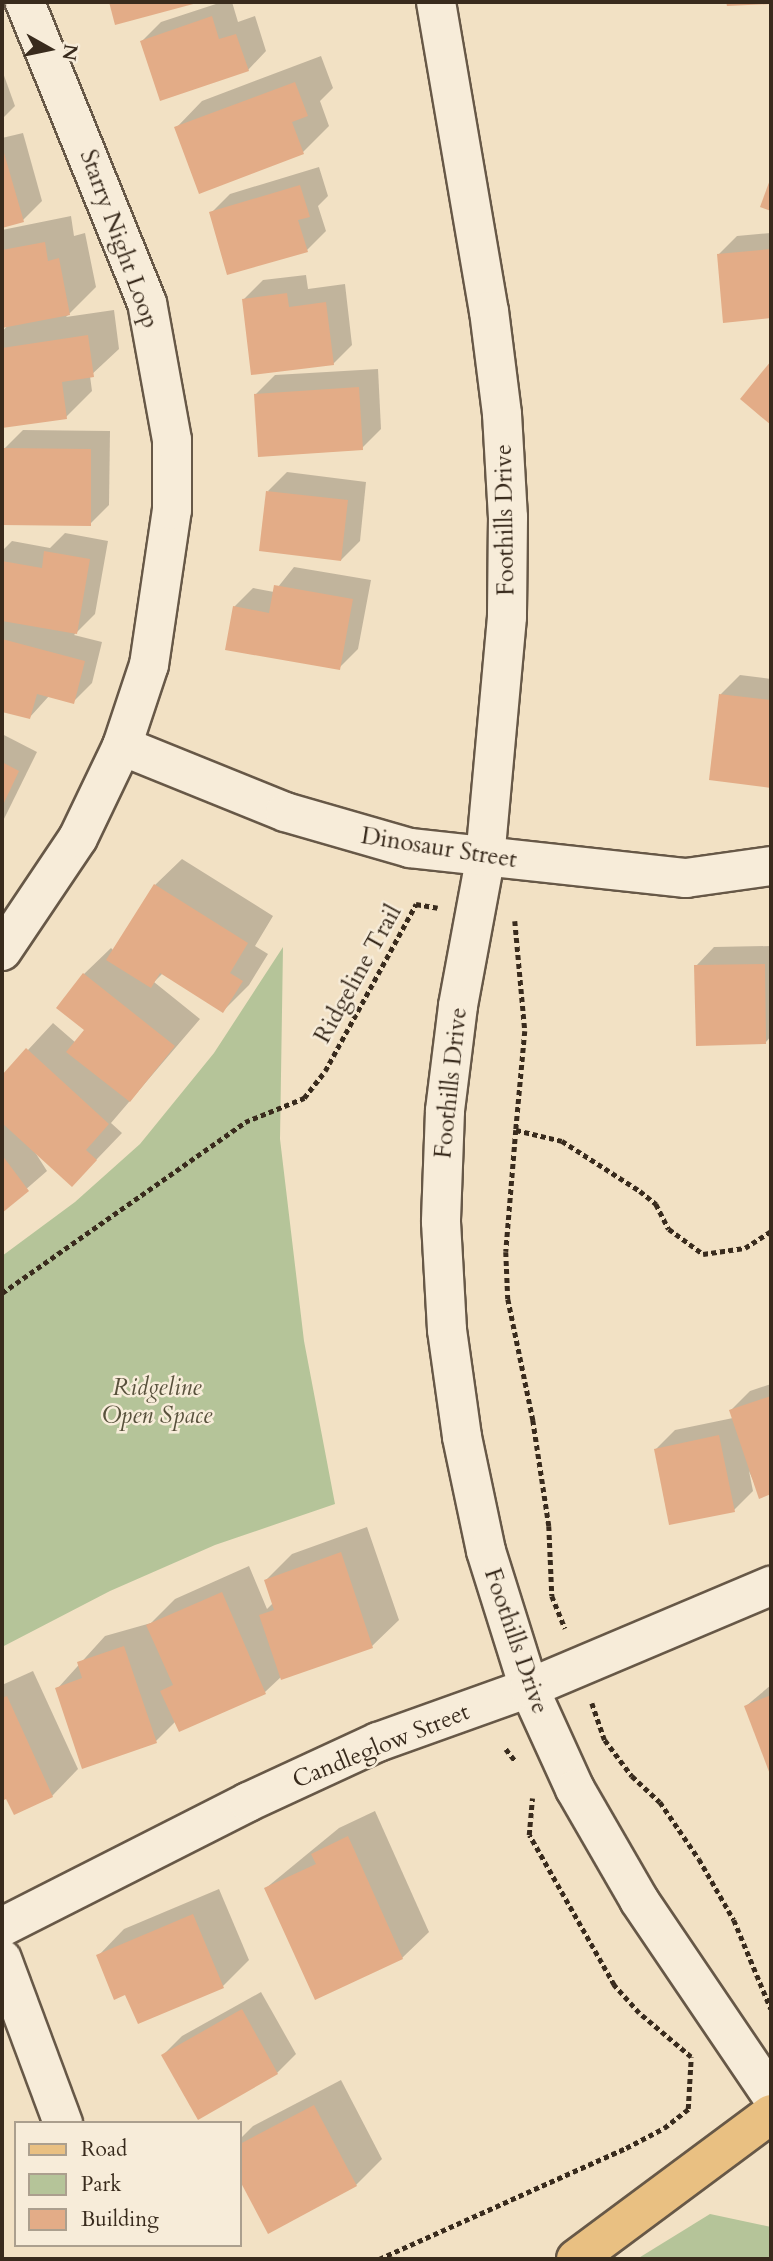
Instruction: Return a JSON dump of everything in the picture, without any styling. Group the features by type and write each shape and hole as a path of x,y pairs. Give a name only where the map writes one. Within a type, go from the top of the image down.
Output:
{"main road":[{"path":"576,2259 771,2114"}],"street":[{"name":"Starry Night Loop","path":"2,951 78,838 122,746 149,665 165,583 172,510 167,404 147,303 25,2"},
{"name":"Foothills Drive","path":"436,2 489,311 502,414 508,517 506,617 485,860 473,914 445,1111 441,1222 447,1330 462,1437 486,1551 529,1688 575,1789 639,1900 771,2095"},
{"name":"Dinosaur Street","path":"122,746 345,832 485,860 686,878 771,866"},
{"name":"Candleglow Street","path":"2,1927 248,1802 378,1742 529,1688 771,1586"},
{"path":"2,1959 61,2121"}],"path":[{"name":"Ridgeline Trail","path":"2,1293 245,1122 304,1098 325,1071 416,904 518,922 516,955 525,1031 516,1130"},
{"path":"771,1231 745,1248 703,1254 669,1229 656,1204 640,1191 562,1141 516,1130 506,1252 508,1299 539,1455 552,1595 605,1740 632,1776 660,1802 699,1860 734,1920 771,2009"},
{"path":"506,1749 521,1768"},
{"path":"379,2259 626,2148 664,2128 688,2109 691,2057 639,2013 614,1985 529,1835 534,1808 531,1788"}],"green space":[{"name":"Ridgeline Open Space","path":"283,947 280,1139 304,1341 335,1504 215,1545 110,1591 2,1647 2,1256 75,1202 140,1144 214,1053"},
{"path":"710,2214 771,2227 771,2259 637,2259"}],"building":[{"path":"109,2 197,2 197,3 115,25"},
{"path":"726,2 771,2 771,4 727,6"},
{"path":"212,16 219,39 236,34 249,71 160,101 140,41"},
{"path":"295,82 308,116 292,122 304,154 199,194 174,127"},
{"path":"2,146 24,222 2,228"},
{"path":"771,177 771,211 760,207"},
{"path":"300,185 310,217 298,220 308,252 227,275 209,212"},
{"path":"45,242 48,261 59,258 70,315 2,328 2,250"},
{"path":"771,249 771,318 723,323 717,254"},
{"path":"287,293 289,307 326,302 334,365 251,375 242,299"},
{"path":"88,335 94,377 62,382 67,419 2,428 2,348"},
{"path":"771,361 771,425 740,399"},
{"path":"359,387 363,450 258,457 254,394"},
{"path":"3,448 91,449 91,526 2,525"},
{"path":"266,491 348,500 341,561 259,551"},
{"path":"44,551 90,559 77,634 2,621 2,561 42,568"},
{"path":"274,585 353,599 340,670 225,650 233,606 269,613"},
{"path":"2,639 85,661 74,704 37,694 30,719 2,712"},
{"path":"719,694 771,700 771,788 709,780"},
{"path":"2,762 19,771 2,807"},
{"path":"154,884 248,943 230,973 243,981 223,1013 160,973 151,988 106,960"},
{"path":"765,964 766,1044 696,1046 694,965"},
{"path":"83,973 175,1046 130,1102 66,1052 84,1030 56,1008"},
{"path":"26,1048 109,1124 86,1150 97,1160 72,1187 2,1123 2,1075"},
{"path":"2,1155 29,1191 2,1213"},
{"path":"771,1396 771,1494 759,1499 729,1410"},
{"path":"719,1435 735,1512 669,1525 654,1449"},
{"path":"341,1552 373,1648 281,1680 259,1615 274,1610 264,1580"},
{"path":"222,1592 266,1694 179,1732 160,1691 173,1685 146,1625"},
{"path":"124,1646 157,1743 82,1769 55,1688 82,1678 77,1662"},
{"path":"771,1695 771,1777 744,1706"},
{"path":"7,1696 53,1797 14,1815 6,1799 2,1801 2,1698"},
{"path":"348,1836 403,1959 315,2000 264,1888 316,1864 311,1854"},
{"path":"193,1914 224,1988 138,2024 125,1995 114,2000 96,1955"},
{"path":"242,2009 278,2074 198,2120 161,2055"},
{"path":"314,2105 357,2186 268,2234 242,2185 242,2143"}]}
